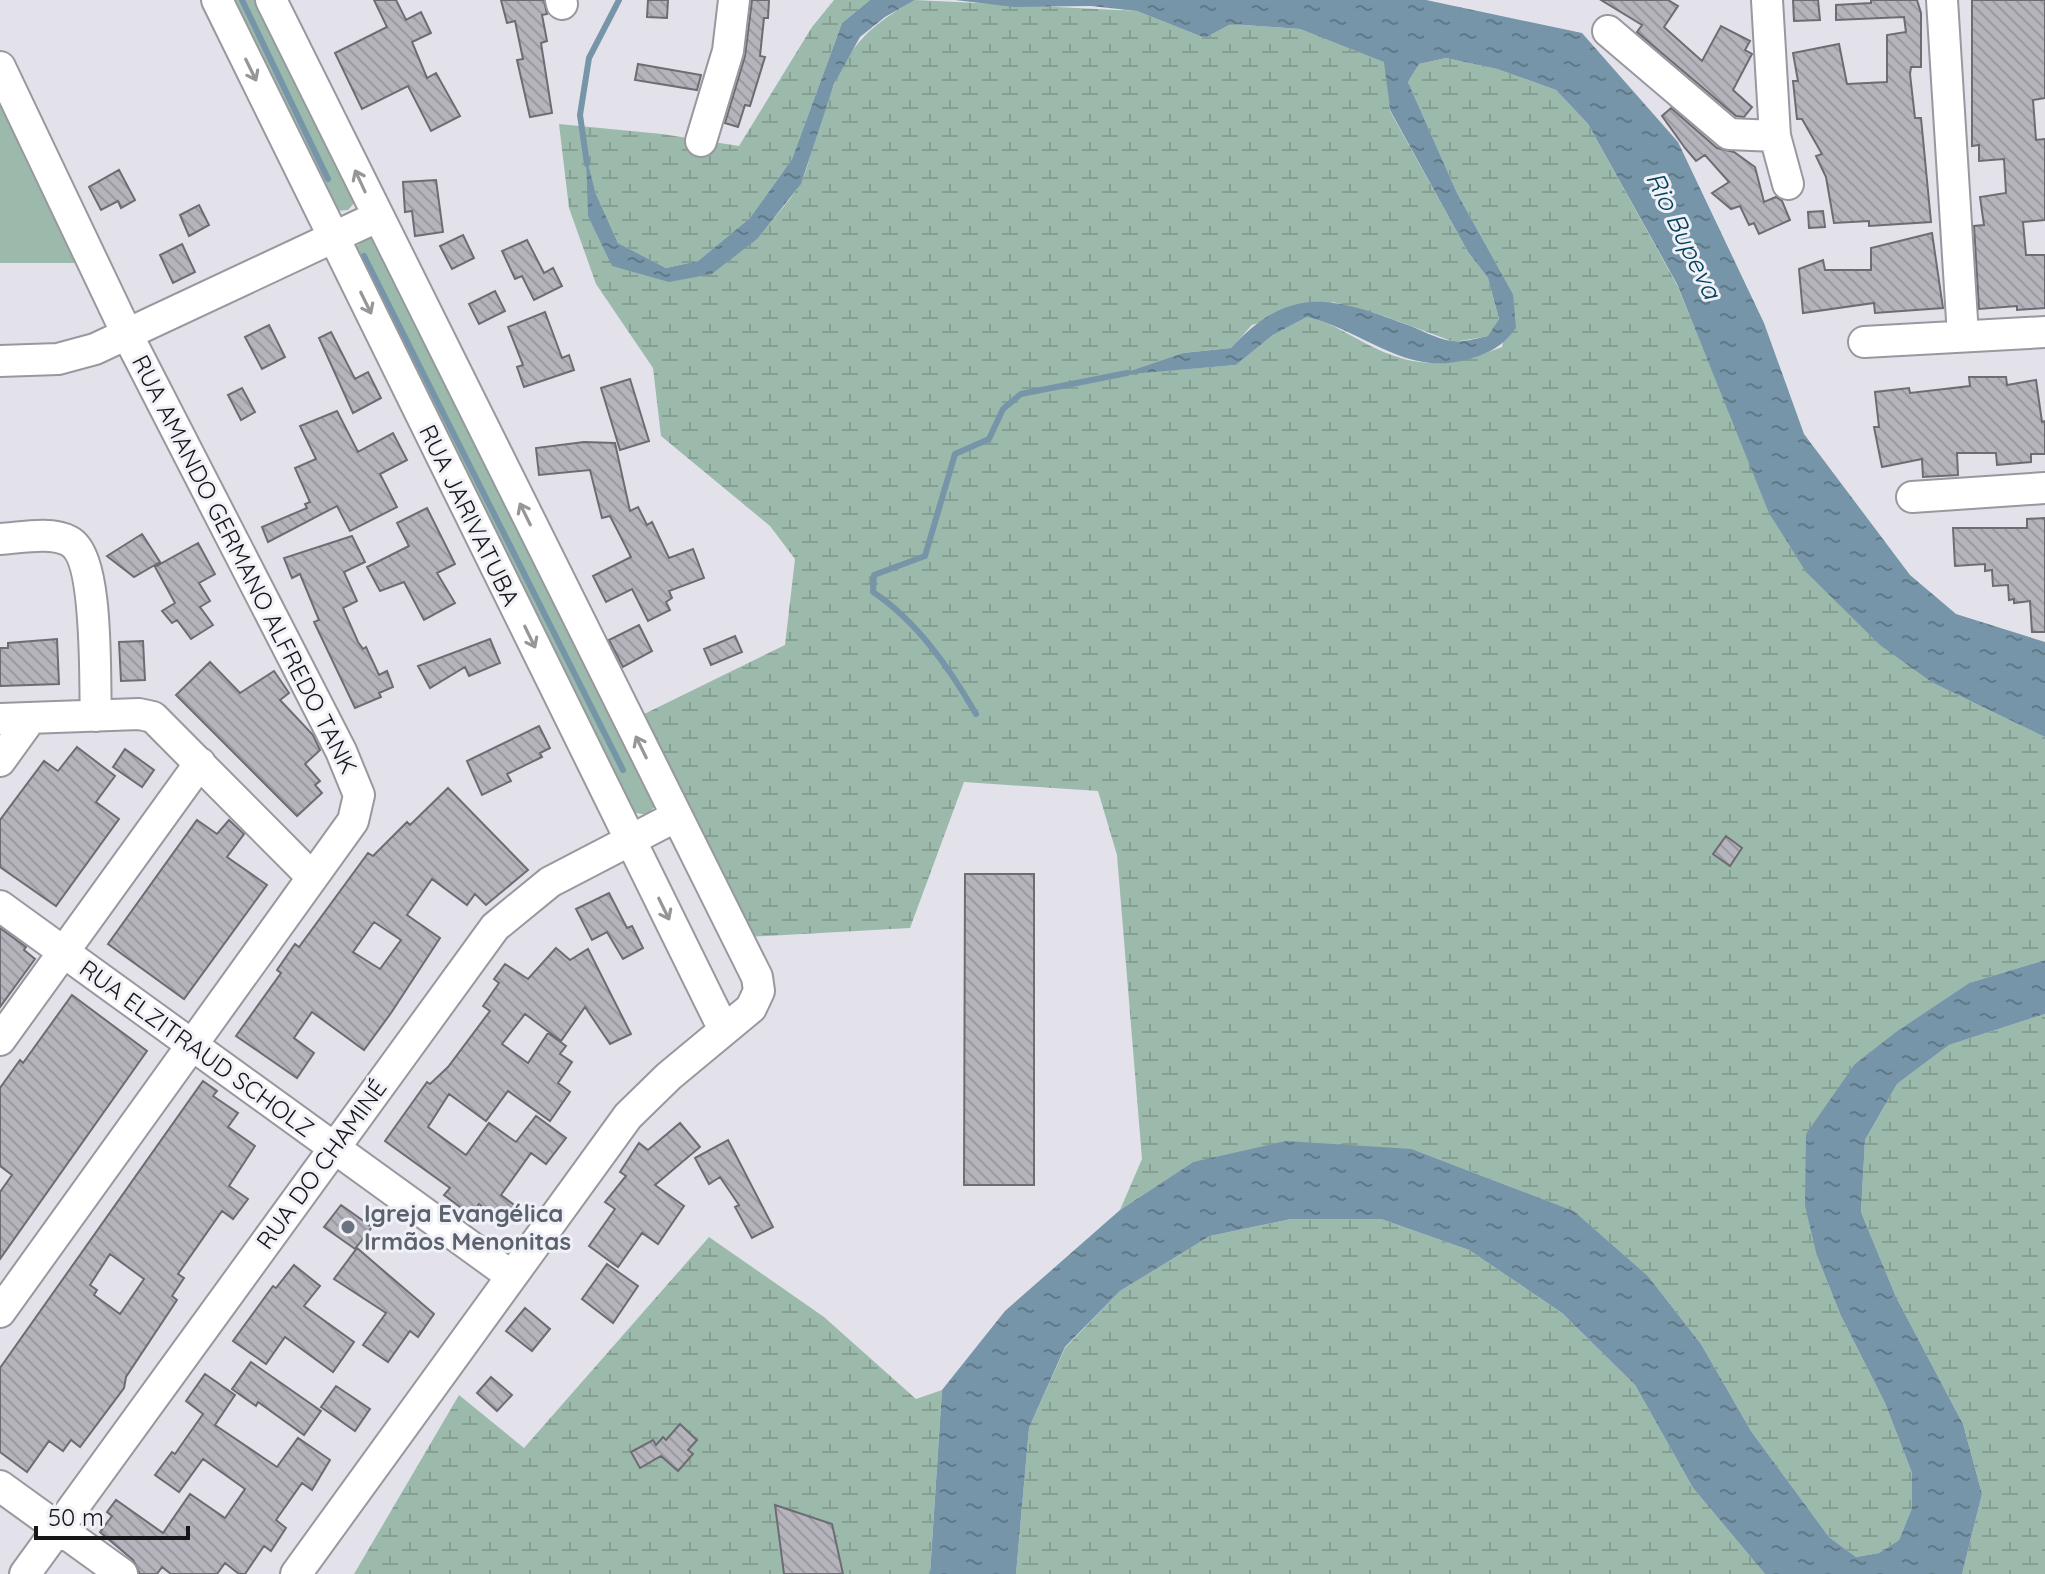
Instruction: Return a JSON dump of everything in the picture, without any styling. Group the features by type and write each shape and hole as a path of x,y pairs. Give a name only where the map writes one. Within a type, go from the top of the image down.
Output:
{"street":[{"name":"RUA JARIVATUBA","path":"217,0 724,1030 756,1002 757,977 271,0"},
{"path":"701,141 728,51 734,0"},
{"path":"1767,0 1775,136 1788,184"},
{"path":"1942,0 1963,336"},
{"path":"1608,31 1729,134 1775,136"},
{"name":"RUA AMANDO GERMANO ALFREDO TANK","path":"0,67 128,336 356,780 358,810 0,1312"},
{"path":"0,361 58,359 128,336 377,217"},
{"path":"1864,342 2045,332"},
{"path":"1912,497 2045,488"},
{"path":"0,539 54,537 68,540 80,551 89,583 96,716"},
{"path":"0,719 153,717 312,877"},
{"path":"0,761 31,718"},
{"path":"0,1040 200,763"},
{"name":"RUA DO CHAMINÉ","path":"25,1574 495,927 550,882 675,817"},
{"name":"RUA ELZITRAUD SCHOLZ","path":"0,906 510,1275"},
{"path":"296,1574 628,1116 724,1030"},
{"path":"0,1486 122,1574"}],"green space":[{"path":"228,0 260,0 356,201 348,210 336,211"},
{"path":"834,0 870,0 842,23 792,159 750,218 698,261 666,268 618,243 596,194 587,161 612,266 712,274 748,244 770,223 802,181 831,93 848,57 874,28 915,0 1137,11 1205,38 1231,24 1300,29 1385,62 1390,111 1468,252 1488,278 1499,319 1489,336 1454,342 1384,316 1333,302 1252,325 1231,348 1183,353 1124,374 1236,365 1273,335 1307,317 1408,360 1439,363 1469,358 1502,347 1513,294 1457,193 1408,82 1419,64 1446,58 1497,69 1556,90 1588,124 1677,285 1719,387 1933,683 2045,737 2045,960 1969,983 1900,1029 1817,1256 1841,1316 1885,1403 1912,1473 1912,1508 1899,1540 1879,1553 1856,1557 1829,1537 1751,1431 1701,1344 1648,1276 1574,1211 1412,1149 1193,1162 1120,1210 1142,1159 1117,855 1098,791 964,782 910,928 747,937 638,717 785,645 795,559 770,526 661,436 653,368 596,284 569,208 559,124 662,134 739,146 812,27"},
{"path":"0,99 77,263 0,263"},
{"path":"368,238 377,241 655,806 648,815 630,812 354,248"},
{"path":"2045,1014 2045,1574 1962,1574 1982,1494 1963,1424 1896,1297 1861,1212 1865,1140 1897,1084 1949,1045"},
{"path":"1291,1219 1381,1219 1469,1250 1562,1313 1635,1385 1693,1488 1765,1574 1016,1574 1029,1428 1065,1348 1120,1291 1210,1236"},
{"path":"709,1237 824,1317 916,1399 942,1390 930,1574 354,1574 459,1395 524,1448"}],"water":[{"path":"870,0 915,0 885,17 860,37 834,84 801,184 757,239 712,274 669,282 612,266 588,216 586,156 596,194 618,243 666,268 698,261 750,218 792,159 842,23"},
{"name":"Rio Bupeva","path":"955,0 1426,0 1582,33 1678,142 1764,323 1804,434 1910,575 1956,614 2045,642 2045,737 1933,683 1880,645 1806,572 1769,513 1677,284 1588,124 1556,90 1497,69 1446,58 1419,64 1408,82 1457,193 1513,294 1516,328 1494,349 1465,360 1422,362 1307,317 1273,335 1236,365 1119,375 1183,353 1231,348 1272,314 1292,305 1312,302 1355,307 1456,341 1488,336 1499,319 1488,278 1468,252 1390,110 1384,62 1300,29 1231,24 1205,38 1137,11 1091,6 1014,7"},
{"path":"2045,960 2045,1014 1949,1045 1897,1084 1865,1140 1861,1212 1896,1297 1963,1424 1982,1494 1962,1574 1765,1574 1693,1488 1635,1385 1562,1313 1469,1250 1381,1219 1291,1219 1210,1236 1120,1291 1065,1347 1029,1428 1016,1574 930,1574 942,1390 1005,1311 1120,1210 1193,1162 1286,1141 1412,1149 1574,1211 1648,1276 1701,1344 1751,1431 1829,1537 1856,1557 1879,1553 1899,1540 1912,1508 1912,1473 1885,1403 1841,1316 1817,1256 1805,1206 1806,1134 1855,1064 1900,1029 1969,983"}],"building":[{"path":"374,0 396,0 406,20 421,12 431,33 412,42 427,78 436,73 460,116 431,131 408,86 362,109 335,53 387,27"},
{"path":"501,0 544,0 547,14 542,15 547,41 541,43 552,113 530,117 517,60 523,59 515,21 507,23"},
{"path":"648,0 668,0 667,18 647,17"},
{"path":"752,0 769,0 760,56 765,57 750,106 745,105 738,127 725,123 745,56"},
{"path":"1601,0 1668,0 1678,6 1664,27 1702,61 1721,26 1750,41 1745,50 1752,54 1733,90 1752,107 1744,117 1736,116 1637,32 1642,25"},
{"path":"1793,0 1818,0 1820,20 1794,21"},
{"path":"1871,0 1917,0 1921,13 1921,67 1911,67 1910,74 1915,118 1921,118 1931,222 1869,226 1869,221 1834,223 1826,177 1816,156 1822,154 1802,119 1797,119 1793,81 1798,81 1793,53 1839,44 1847,84 1887,82 1887,35 1906,32 1904,17 1836,20 1836,5 1871,3"},
{"path":"1972,0 2045,0 2045,98 2033,100 2036,140 2045,139 2045,220 2023,222 2026,255 2045,255 2045,308 2017,310 2017,306 1979,309 1974,226 1984,225 1980,197 2006,193 2004,159 1979,161 1979,145 1972,146"},
{"path":"638,64 701,75 697,90 635,80"},
{"path":"1671,108 1717,148 1734,152 1755,167 1764,202 1776,197 1782,201 1790,220 1759,234 1754,223 1749,225 1740,206 1731,209 1712,193 1729,182 1705,155 1696,161 1685,148 1662,116"},
{"path":"119,170 135,200 121,208 118,201 101,210 89,187"},
{"path":"436,180 443,232 415,236 412,211 405,212 403,182"},
{"path":"199,205 209,225 189,236 180,215"},
{"path":"1823,211 1825,227 1809,228 1808,212"},
{"path":"1932,233 1943,308 1875,313 1874,303 1803,313 1799,269 1823,260 1825,270 1871,270 1871,248"},
{"path":"463,235 474,258 452,269 440,246"},
{"path":"527,240 544,273 553,268 562,286 534,300 522,276 515,279 502,251"},
{"path":"182,244 195,272 173,283 160,255"},
{"path":"495,291 505,311 479,324 469,304"},
{"path":"545,312 562,358 569,355 574,370 524,387 517,367 523,365 508,327"},
{"path":"269,325 285,357 262,369 245,337"},
{"path":"331,332 355,379 368,372 381,398 353,413 319,338"},
{"path":"1969,377 2006,377 2007,385 2036,380 2042,422 2045,421 2045,454 2031,454 2031,462 1997,465 1996,453 1957,453 1958,475 1923,477 1922,459 1882,467 1874,427 1879,427 1875,392 1909,388 1910,393 1970,386"},
{"path":"630,379 649,441 620,450 601,388"},
{"path":"242,388 255,412 241,420 228,395"},
{"path":"337,411 358,452 393,433 407,460 380,474 397,507 350,531 337,506 268,542 262,527 307,508 305,504 310,502 295,468 316,459 300,426"},
{"path":"584,442 615,443 630,511 638,507 647,525 652,522 669,558 693,549 704,578 669,591 672,598 666,602 670,610 648,621 632,589 606,602 593,576 631,557 610,516 602,518 590,470 539,475 536,448"},
{"path":"427,508 455,564 437,573 455,603 424,620 404,582 380,591 367,567 409,546 397,523"},
{"path":"2045,518 2045,632 2032,632 2030,601 2014,603 2014,599 2009,600 2008,585 1993,586 1992,570 1985,571 1985,564 1955,566 1953,528 2027,528 2027,519"},
{"path":"142,534 160,562 134,577 107,556"},
{"path":"352,536 365,562 344,572 357,601 343,608 358,642 363,649 366,647 379,675 387,671 393,687 379,693 381,697 355,708 314,622 319,620 300,574 292,578 284,558"},
{"path":"198,543 215,574 199,583 210,601 200,607 213,625 191,639 177,620 172,623 162,611 175,603 155,567"},
{"path":"639,625 652,651 623,667 609,640"},
{"path":"735,636 742,652 711,665 704,649"},
{"path":"57,639 59,684 0,686 0,648 8,648 8,643"},
{"path":"490,639 500,663 469,676 465,667 430,688 418,666"},
{"path":"143,641 145,680 121,681 119,642"},
{"path":"210,662 240,693 274,671 289,693 280,700 313,735 320,750 305,764 320,781 315,785 322,793 297,816 176,695"},
{"path":"539,726 550,748 540,753 542,757 507,774 511,781 482,795 467,761"},
{"path":"77,747 115,776 96,802 119,819 56,906 0,867 0,820 44,761 58,771"},
{"path":"125,749 154,770 142,787 113,767"},
{"path":"448,788 528,870 486,905 475,894 467,905 432,879 407,915 440,938 391,1013 364,1050 312,1012 294,1038 314,1053 297,1078 236,1036 281,973 277,970 295,944 299,947 368,853 373,856 407,822 410,825","holes":["374,922 401,940 380,969 353,952"]},
{"path":"197,820 217,834 229,820 244,834 227,857 267,885 184,999 108,944"},
{"path":"1726,836 1742,848 1730,866 1713,854"},
{"path":"965,874 1034,874 1034,1185 964,1185"},
{"path":"609,893 627,928 632,926 643,948 623,959 607,932 592,940 576,909"},
{"path":"0,928 26,947 24,950 35,959 0,1007"},
{"path":"556,948 570,960 588,949 631,1034 610,1044 585,1007 561,1041 525,1014 502,1044 528,1063 548,1033 566,1046 560,1054 572,1062 558,1083 570,1092 550,1121 508,1091 486,1121 449,1094 428,1127 466,1155 489,1123 516,1142 536,1116 566,1138 546,1164 531,1153 501,1195 518,1208 505,1225 479,1204 471,1215 444,1195 450,1188 385,1141 427,1082 430,1084 448,1067 490,1011 483,1006 499,983 494,979 505,964 528,979"},
{"path":"72,995 147,1051 0,1259 0,1192 12,1175 0,1166 0,1088 20,1060 23,1063"},
{"path":"203,1081 217,1091 213,1096 238,1113 228,1127 255,1146 229,1186 248,1199 233,1219 222,1211 178,1274 184,1278 172,1296 177,1300 126,1377 124,1388 80,1447 71,1440 63,1451 49,1441 27,1472 0,1452 0,1368","holes":["110,1254 144,1279 120,1314 94,1295 97,1290 90,1285"]},
{"path":"680,1123 700,1147 655,1185 684,1206 658,1244 642,1233 618,1267 589,1246 615,1209 605,1202 626,1176 620,1172 639,1143 648,1150"},
{"path":"728,1140 773,1227 752,1238 735,1207 739,1205 720,1177 709,1184 695,1158"},
{"name":"Igreja Evangélica Irmãos Menonitas","path":"341,1205 372,1227 355,1249 324,1227"},
{"path":"357,1248 434,1314 418,1337 410,1331 388,1362 363,1345 386,1313 334,1279"},
{"path":"607,1264 638,1286 613,1323 582,1299"},
{"path":"294,1265 320,1286 304,1306 354,1342 333,1372 285,1337 266,1364 233,1341 273,1286 276,1288"},
{"path":"525,1308 550,1329 532,1351 506,1331"},
{"path":"251,1362 321,1411 304,1435 258,1402 256,1406 232,1389"},
{"path":"205,1374 235,1395 215,1425 277,1467 298,1438 330,1460 312,1490 302,1483 276,1520 286,1528 271,1551 264,1546 245,1574 239,1574 225,1563 217,1574 171,1574 162,1567 157,1574 140,1574 133,1560 100,1532 112,1516 107,1512 116,1500 163,1533 190,1494 225,1518 245,1489 203,1459 179,1492 155,1475 172,1452 175,1454 203,1414 186,1401"},
{"path":"491,1377 512,1395 497,1411 477,1393"},
{"path":"336,1386 370,1409 355,1431 321,1407"},
{"path":"680,1424 697,1440 688,1450 693,1454 678,1471 661,1456 640,1468 631,1452 653,1440 656,1445 663,1437 666,1440"},
{"path":"775,1505 832,1524 843,1574 784,1574"}],"waterway":[{"path":"242,0 328,179"},
{"path":"587,164 580,115 589,58 619,0"},
{"path":"364,256 623,770"},
{"path":"976,714 918,631 873,592 874,575 925,556 955,454 989,439 1003,409 1021,394 1127,373"}],"place":[{"name":"Igreja Evangélica Irmãos Menonitas","path":"348,1227"}]}
